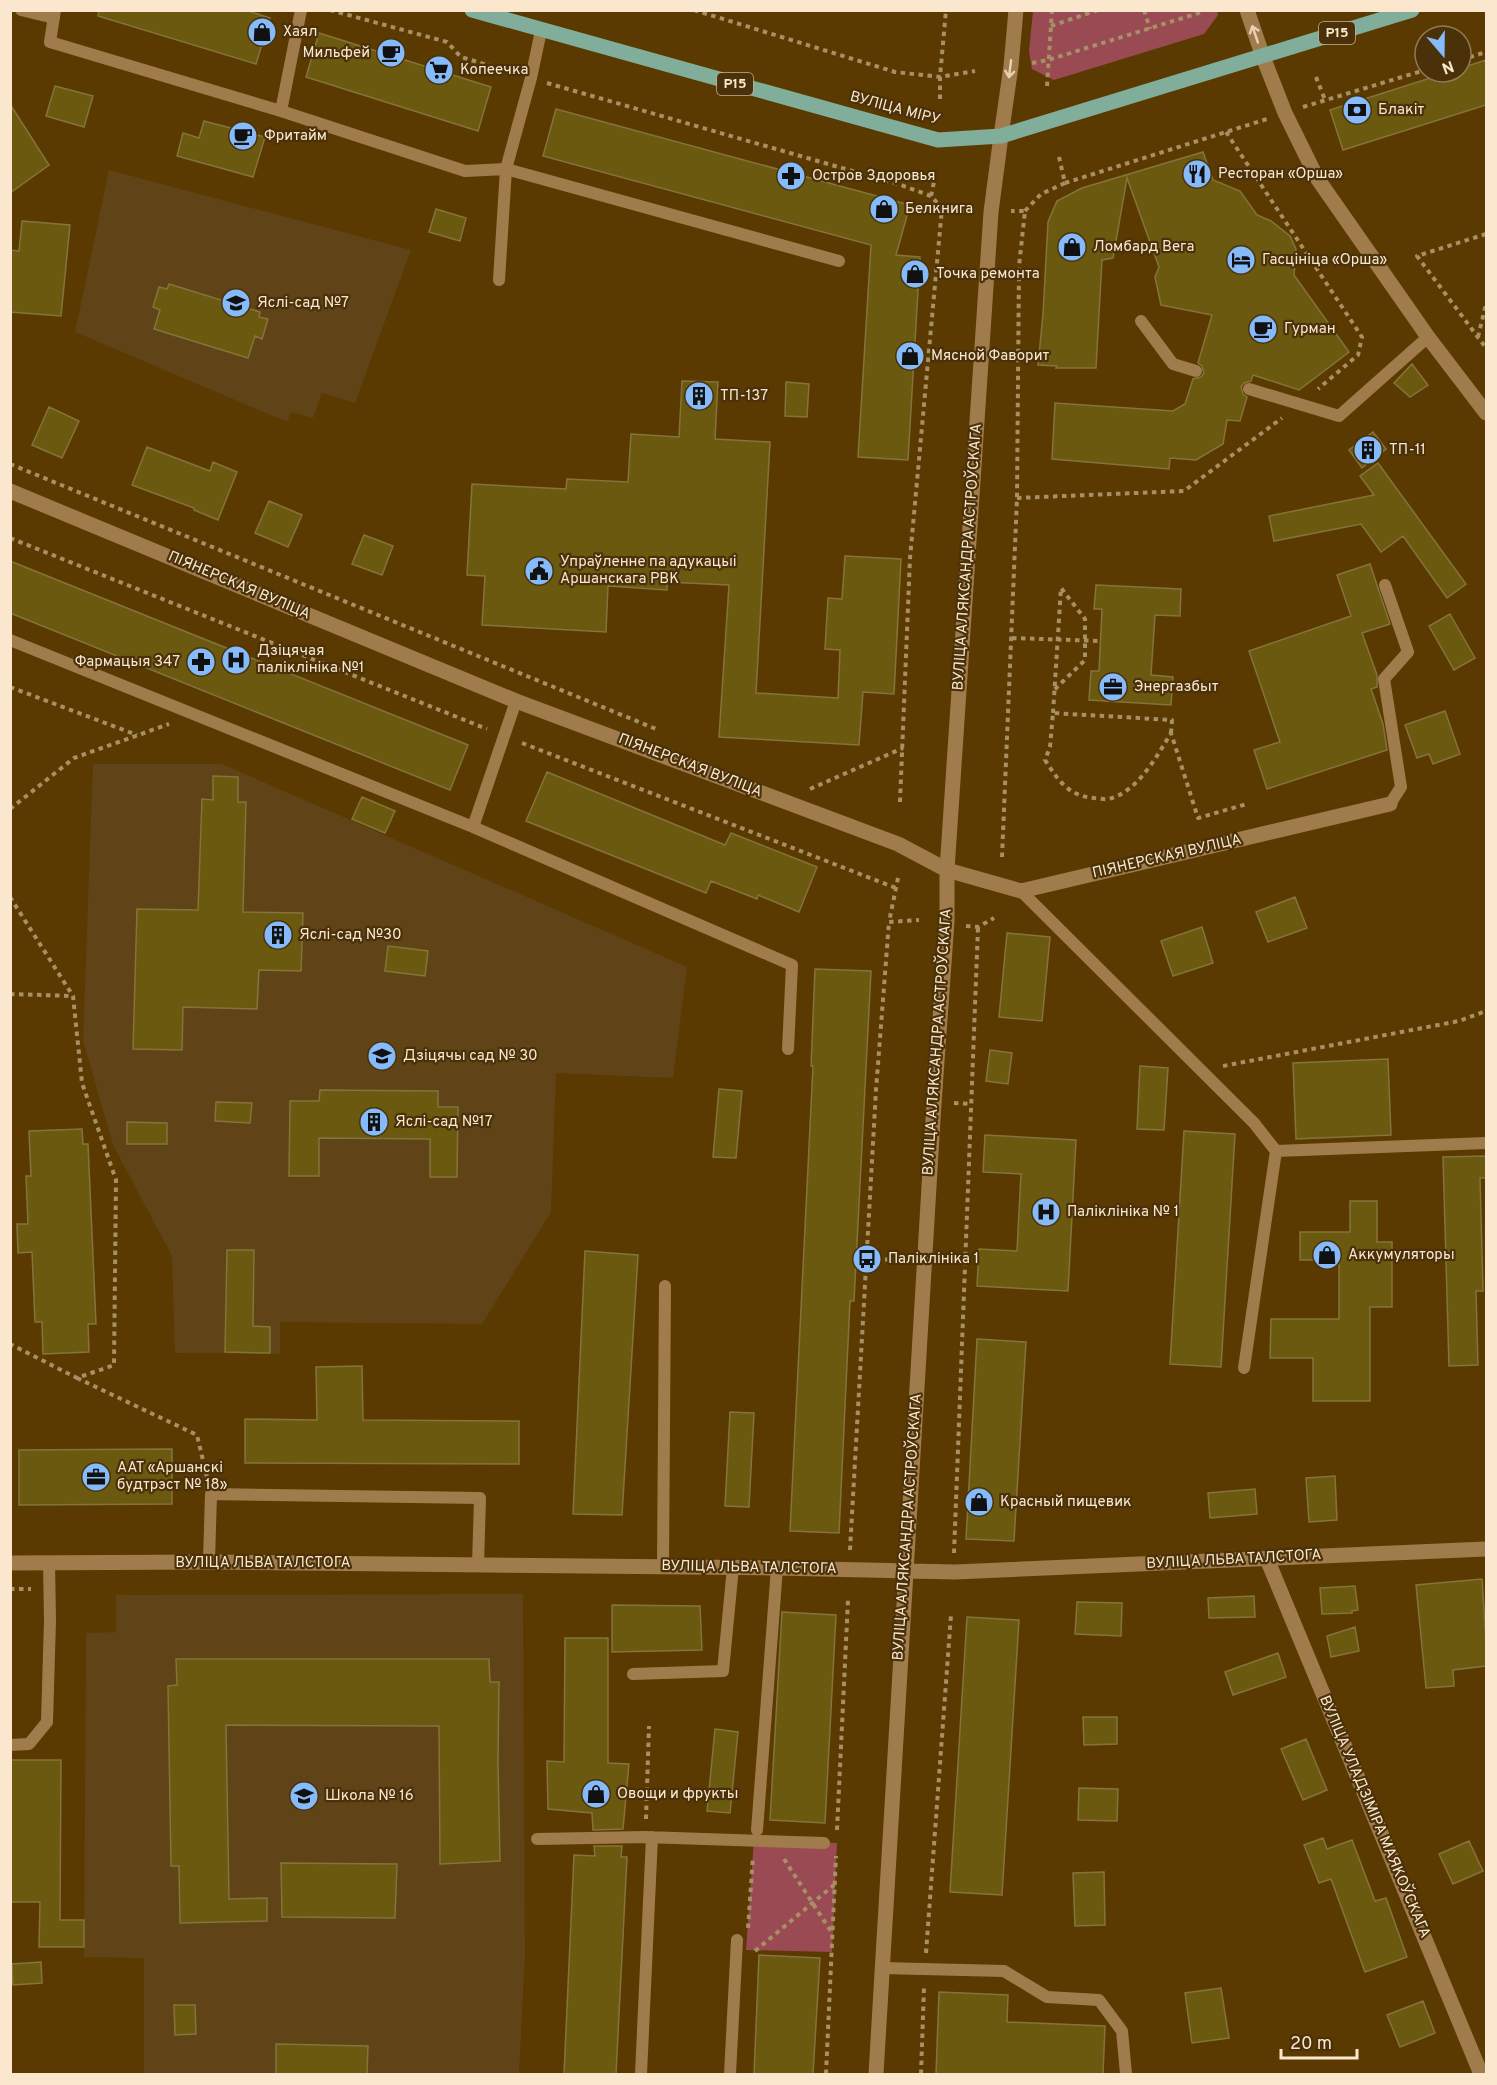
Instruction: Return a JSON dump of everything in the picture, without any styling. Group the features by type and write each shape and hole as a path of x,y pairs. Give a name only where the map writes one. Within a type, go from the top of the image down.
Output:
{"main road":[{"name":"ВУЛІЦА МІРУ","path":"472,10 938,140 1001,136 1412,10"}],"street":[{"name":"ВУЛІЦА АЛЯКСАНДРА АСТРОЎСКАГА","path":"876,2074 924,1260 947,921 947,870 991,213 1011,66 1016,10"},
{"path":"1246,10 1285,113 1317,178 1428,337 1486,413"},
{"name":"ПІЯНЕРСКАЯ ВУЛІЦА","path":"10,491 516,701 898,844 947,870 1021,891 1390,804"},
{"name":"ВУЛІЦА ЛЬВА ТАЛСТОГА","path":"10,1563 209,1562 955,1572 1486,1549"},
{"name":"ВУЛІЦА УЛАДЗІМІРА МАЯКОЎСКАГА","path":"1267,1559 1481,2074"}],"lane":[{"path":"21,10 54,14 50,42 281,111 465,171 506,170 839,261"},
{"path":"281,111 301,10"},
{"path":"499,280 506,170 541,31"},
{"path":"1141,321 1173,364 1196,370"},
{"path":"1249,389 1339,416 1428,337"},
{"path":"1385,585 1408,651 1384,679 1401,787 1390,804"},
{"path":"10,640 473,827 792,965 788,1049"},
{"path":"473,827 516,701"},
{"path":"1021,891 1254,1123 1276,1151 1244,1368"},
{"path":"1276,1151 1486,1143"},
{"path":"663,1567 665,1286"},
{"path":"209,1562 211,1494 480,1498 478,1565"},
{"path":"10,1745 29,1744 47,1722 49,1563"},
{"path":"633,1674 723,1671 734,1568"},
{"path":"755,1835 777,1568"},
{"path":"537,1839 755,1835 771,1840 824,1843"},
{"path":"641,2074 649,1837"},
{"path":"730,2074 742,1940"},
{"path":"882,1968 1004,1971 1047,1997 1100,2001 1122,2031 1126,2074"}],"path":[{"path":"330,10 447,42 460,57 901,185 932,196 942,208 965,211"},
{"path":"694,10 895,72 939,77 975,71"},
{"path":"939,99 946,10"},
{"path":"1047,86 1052,10"},
{"path":"1051,26 1098,10"},
{"path":"1143,10 1150,29"},
{"path":"1032,63 1150,29 1202,12 1202,10"},
{"path":"1002,857 1017,498 1019,266 1025,211 1041,194 1065,183 1413,74"},
{"path":"1316,77 1325,100"},
{"path":"1017,498 1184,491 1301,404 1358,355 1362,337 1226,132"},
{"path":"1059,157 1065,183"},
{"path":"932,196 933,182"},
{"path":"900,802 910,558 942,208"},
{"path":"1011,212 1025,211"},
{"path":"1486,234 1417,256 1486,348"},
{"path":"1478,337 1486,304"},
{"path":"10,464 663,732"},
{"path":"10,538 504,736 896,888"},
{"path":"1054,690 1085,660 1085,619 1061,588 1050,747 1045,760 1059,782 1081,797 1108,799 1130,788 1152,764 1171,733"},
{"path":"1012,638 1100,641"},
{"path":"10,687 138,735"},
{"path":"1053,713 1172,720 1171,733 1198,818 1247,804"},
{"path":"10,809 74,758 195,715"},
{"path":"806,791 903,748"},
{"path":"850,1557 889,922 898,878"},
{"path":"10,897 73,996 82,1083 116,1180 114,1365 76,1378"},
{"path":"963,926 978,927 994,918"},
{"path":"889,922 919,920"},
{"path":"954,1553 978,927"},
{"path":"10,994 73,996"},
{"path":"1201,1071 1460,1021 1486,1011"},
{"path":"867,1260 924,1260"},
{"path":"10,1344 197,1436 211,1494"},
{"path":"921,2074 925,1969 951,1616"},
{"path":"649,1726 649,1837"},
{"path":"742,1940 755,1835"},
{"path":"771,1840 833,1934"},
{"path":"754,1952 835,1884"}],"shaded area":[{"path":"1033,11 1217,11 1218,15 1204,34 1054,80 1032,69 1029,51"},
{"name":"Яслі-сад №7","path":"109,170 411,250 355,403 322,393 313,418 291,412 287,422 75,332"},
{"name":"Дзіцячы сад № 30","path":"93,764 222,764 687,967 673,1078 556,1073 551,1212 482,1324 280,1322 280,1354 175,1353 172,1256 113,1145 83,1040"},
{"name":"Школа № 16","path":"523,1594 525,1954 519,2074 144,2074 144,1958 84,1957 86,1633 116,1632 116,1595"},
{"path":"754,1840 837,1843 832,1952 746,1950"}],"building":[{"path":"99,10 245,10 270,18 256,64 98,16"},
{"path":"319,33 491,87 478,131 306,77"},
{"path":"1486,60 1486,105 1343,150 1330,110 1413,83 1473,84 1473,64"},
{"path":"55,86 93,96 84,127 46,116"},
{"path":"10,104 49,165 10,193"},
{"path":"556,109 910,205 896,255 920,257 908,460 858,457 871,245 543,156"},
{"path":"204,121 265,137 253,177 177,156 183,133 199,138"},
{"path":"1203,152 1213,180 1240,191 1257,215 1271,221 1290,236 1296,249 1294,275 1349,352 1299,390 1253,375 1251,381 1244,383 1241,387 1243,394 1247,397 1240,421 1227,420 1223,444 1196,460 1170,458 1169,469 1052,459 1055,403 1173,411 1185,404 1193,379 1201,377 1204,373 1202,366 1198,363 1212,315 1161,305 1155,277 1159,267 1127,178 1113,258 1102,260 1096,368 1056,368 1057,366 1038,365 1048,222 1057,201 1082,188"},
{"path":"436,209 466,218 460,241 429,232"},
{"path":"22,221 70,225 61,316 10,312 10,250 19,251"},
{"path":"169,284 260,312 259,317 268,319 262,339 255,336 248,358 154,329 160,310 153,307 159,287 167,289"},
{"path":"1412,364 1428,385 1410,397 1394,383"},
{"path":"682,381 718,382 715,439 770,442 756,693 838,698 840,650 825,649 828,598 842,599 845,556 901,559 894,694 863,692 859,745 719,737 729,585 667,582 667,590 608,586 606,632 482,625 485,576 467,575 472,484 566,489 567,479 628,482 631,434 679,437"},
{"path":"786,382 809,384 807,417 785,416"},
{"path":"49,407 79,421 62,458 32,445"},
{"name":"ТП-11","path":"1373,432 1386,449 1362,468 1349,450"},
{"path":"147,447 210,471 213,462 237,472 218,520 194,508 132,485"},
{"path":"1378,463 1466,584 1447,598 1403,536 1381,552 1361,524 1274,541 1269,516 1374,495 1360,476"},
{"path":"269,501 302,515 288,547 255,533"},
{"path":"364,535 393,546 382,575 352,564"},
{"path":"10,561 468,745 450,790 10,613"},
{"path":"1370,564 1390,624 1362,633 1377,675 1377,687 1371,689 1383,724 1387,750 1267,789 1254,750 1280,742 1249,651 1351,616 1337,575"},
{"path":"1096,585 1181,589 1180,616 1155,615 1151,675 1173,677 1171,705 1089,700 1091,671 1099,671 1102,609 1094,609"},
{"path":"1450,614 1475,658 1454,670 1429,626"},
{"path":"1445,711 1460,754 1433,764 1429,754 1417,758 1405,725"},
{"path":"547,772 725,845 731,833 817,867 799,912 758,895 757,899 711,881 706,893 526,821"},
{"name":"Яслі-сад №30","path":"213,776 238,777 238,802 246,802 243,912 303,913 301,971 259,970 257,1009 183,1007 182,1050 133,1049 137,909 198,910 202,799 213,800"},
{"path":"362,797 395,811 385,833 352,819"},
{"path":"1295,897 1307,928 1268,942 1256,912"},
{"path":"1202,927 1213,963 1173,976 1161,941"},
{"path":"1007,933 1050,937 1042,1021 999,1017"},
{"path":"388,946 428,951 425,976 385,971"},
{"path":"815,969 871,971 854,1301 850,1301 839,1533 790,1531 813,1066 811,1066"},
{"path":"990,1050 1012,1053 1008,1084 986,1081"},
{"path":"1388,1059 1391,1135 1296,1139 1293,1063"},
{"path":"1140,1066 1168,1068 1164,1130 1137,1129"},
{"path":"719,1089 742,1091 736,1158 713,1157"},
{"name":"Яслі-сад №17","path":"320,1090 438,1091 438,1107 458,1107 457,1177 430,1177 430,1139 319,1138 319,1176 289,1176 290,1101 319,1101"},
{"path":"216,1102 252,1103 250,1123 215,1121"},
{"path":"127,1122 167,1123 167,1144 127,1144"},
{"path":"82,1129 83,1144 88,1144 96,1324 88,1324 89,1352 43,1354 42,1322 35,1322 32,1252 18,1253 17,1224 28,1224 26,1176 31,1176 29,1131"},
{"path":"1184,1131 1235,1134 1221,1367 1170,1364"},
{"name":"Паліклініка № 1","path":"985,1135 1076,1140 1068,1291 977,1286 979,1249 1017,1251 1021,1174 983,1172"},
{"path":"1486,1156 1486,1178 1480,1178 1483,1291 1476,1291 1478,1365 1449,1366 1443,1157"},
{"path":"1350,1201 1377,1201 1377,1242 1392,1242 1392,1307 1370,1307 1370,1401 1313,1401 1313,1358 1270,1358 1271,1319 1339,1319 1339,1260 1300,1260 1300,1232 1350,1232"},
{"path":"227,1250 254,1250 253,1326 270,1327 270,1353 225,1352"},
{"path":"585,1251 638,1255 622,1515 573,1514"},
{"path":"977,1339 1026,1342 1014,1541 966,1539"},
{"path":"362,1366 363,1420 519,1421 519,1464 245,1463 245,1419 317,1420 316,1367"},
{"path":"730,1412 754,1413 749,1507 725,1506"},
{"name":"ААТ «Аршанскі будтрэст № 18»","path":"172,1449 172,1504 19,1505 19,1450"},
{"path":"1335,1476 1337,1520 1309,1522 1306,1478"},
{"path":"1255,1489 1257,1514 1210,1518 1208,1493"},
{"path":"1482,1579 1486,1666 1453,1670 1454,1686 1426,1688 1416,1585"},
{"path":"1355,1586 1358,1610 1352,1613 1322,1614 1320,1588"},
{"path":"1254,1596 1255,1617 1209,1618 1208,1598"},
{"path":"1077,1602 1122,1603 1121,1636 1075,1634"},
{"path":"612,1605 700,1606 702,1650 612,1652"},
{"path":"782,1612 836,1615 825,1823 770,1820"},
{"path":"967,1617 1019,1620 1002,1895 950,1892"},
{"path":"1355,1627 1359,1651 1331,1657 1327,1636"},
{"path":"565,1638 608,1638 608,1763 629,1764 623,1829 593,1830 592,1813 548,1809 547,1761 564,1762"},
{"path":"1278,1653 1286,1677 1233,1695 1225,1672"},
{"path":"176,1659 489,1659 490,1682 499,1682 500,1861 440,1864 439,1726 226,1725 229,1899 267,1898 267,1921 180,1923 179,1866 171,1866 168,1686 177,1685"},
{"path":"1083,1717 1117,1717 1117,1744 1084,1745"},
{"path":"715,1729 738,1732 730,1813 707,1811"},
{"path":"1306,1739 1327,1790 1303,1800 1281,1749"},
{"path":"10,1760 61,1760 60,1920 84,1920 84,1947 39,1947 40,1902 10,1902"},
{"path":"1079,1788 1118,1789 1117,1821 1078,1820"},
{"path":"1323,1838 1327,1849 1352,1840 1375,1901 1386,1898 1407,1957 1365,1972 1331,1879 1319,1883 1304,1845"},
{"path":"1469,1841 1483,1871 1453,1884 1439,1854"},
{"path":"594,1846 622,1846 621,1857 627,1857 616,2074 564,2074 574,1855 595,1856"},
{"path":"281,1863 397,1864 395,1918 282,1917"},
{"path":"1104,1872 1105,1925 1075,1926 1073,1873"},
{"path":"759,1955 820,1958 813,2074 754,2074"},
{"path":"41,1962 42,1983 13,1985 12,1964"},
{"path":"1221,1988 1229,2038 1192,2043 1185,1993"},
{"path":"939,1992 1008,1995 1007,2022 1105,2026 1103,2074 936,2074"},
{"path":"1423,2001 1435,2033 1400,2047 1387,2015"},
{"path":"174,2005 195,2005 196,2034 175,2035"},
{"path":"276,2044 368,2046 367,2074 276,2074"}],"place":[{"name":"Хаял","path":"262,32"},
{"name":"Мильфей","path":"391,53"},
{"name":"Копеечка","path":"439,70"},
{"name":"Блакіт","path":"1357,110"},
{"name":"Фритайм","path":"243,136"},
{"name":"Ресторан «Орша»","path":"1197,174"},
{"name":"Остров Здоровья","path":"791,176"},
{"name":"Белкнига","path":"884,209"},
{"name":"Ломбард Вега","path":"1072,247"},
{"name":"Гасцініца «Орша»","path":"1241,260"},
{"name":"Точка ремонта","path":"915,274"},
{"name":"Яслі-сад №7","path":"236,303"},
{"name":"Гурман","path":"1263,329"},
{"name":"Мясной Фаворит","path":"910,356"},
{"name":"ТП-137","path":"699,396"},
{"name":"ТП-11","path":"1368,450"},
{"name":"Упраўленне па адукацыі Аршанскага РВК","path":"539,571"},
{"name":"Дзіцячая паліклініка №1","path":"236,660"},
{"name":"Фармацыя 347","path":"201,662"},
{"name":"Энергазбыт","path":"1113,687"},
{"name":"Яслі-сад №30","path":"278,935"},
{"name":"Дзіцячы сад № 30","path":"382,1056"},
{"name":"Яслі-сад №17","path":"374,1122"},
{"name":"Паліклініка № 1","path":"1046,1212"},
{"name":"Аккумуляторы","path":"1327,1255"},
{"name":"Паліклініка 1","path":"867,1259"},
{"name":"ААТ «Аршанскі будтрэст № 18»","path":"96,1477"},
{"name":"Красный пищевик","path":"979,1502"},
{"name":"Овощи и фрукты","path":"596,1794"},
{"name":"Школа № 16","path":"304,1796"}]}
